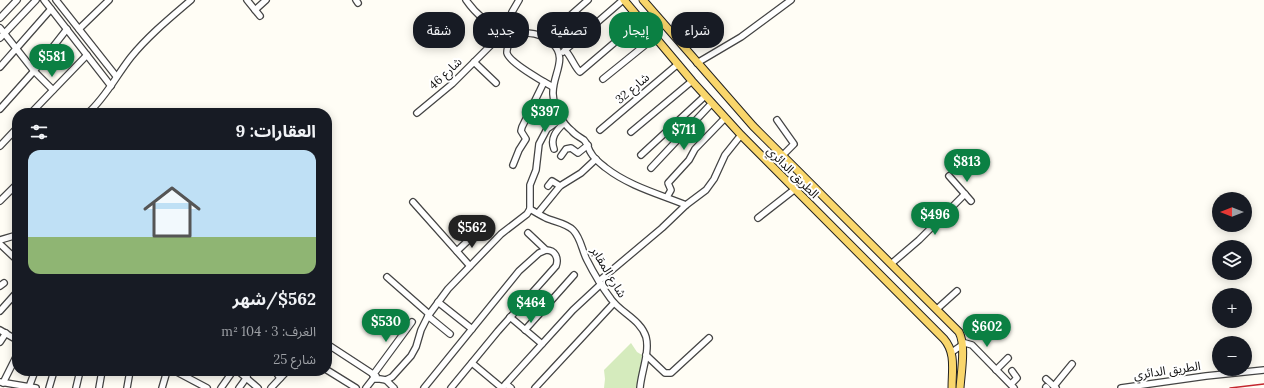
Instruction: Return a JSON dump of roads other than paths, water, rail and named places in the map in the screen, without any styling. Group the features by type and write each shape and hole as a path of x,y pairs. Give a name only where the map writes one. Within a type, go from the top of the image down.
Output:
{"main road":[{"name":"الطريق الدائري","path":"624,0 634,12"},
{"name":"الطريق الدائري","path":"643,0 753,126 959,332 962,340 960,388"},
{"path":"663,35 669,31"},
{"name":"الطريق الدائري","path":"663,46 705,96 741,135 944,339 952,352"},
{"path":"810,204 821,194"},
{"path":"952,352 952,388"}],"street":[{"path":"0,18 17,0"},
{"path":"0,38 36,0"},
{"path":"44,0 111,86"},
{"path":"56,0 116,76"},
{"path":"79,29 109,0"},
{"path":"93,108 102,99 116,76 149,37 191,0"},
{"path":"247,0 260,16"},
{"path":"255,10 266,0"},
{"path":"466,0 476,12"},
{"path":"512,12 519,0"},
{"path":"574,12 588,0"},
{"path":"624,0 560,55 553,87 554,103 562,121 571,131 584,140 591,153 607,168 622,178 686,205"},
{"path":"697,63 741,37 792,0"},
{"path":"0,67 51,9"},
{"path":"0,28 34,71 53,90"},
{"path":"0,109 34,71 67,29"},
{"path":"565,50 571,57 577,70 580,72 609,47"},
{"name":"شارع 46","path":"417,113 452,84 487,48"},
{"path":"508,48 507,54 516,63 553,87"},
{"path":"556,48 560,55"},
{"path":"603,79 645,48"},
{"path":"36,108 86,55"},
{"path":"474,62 496,83"},
{"name":"شارع 32","path":"600,130 678,64"},
{"path":"630,132 692,80"},
{"path":"513,165 519,150 526,139 522,131 522,127 544,82"},
{"path":"641,155 705,96"},
{"path":"651,168 712,103"},
{"path":"667,198 671,190 668,183 689,160 695,150 725,118"},
{"path":"778,120 793,143 793,146 782,156"},
{"path":"554,149 553,137 562,121"},
{"path":"386,380 392,377 411,356 428,315 448,289 501,234 522,219 530,209 530,185 536,170 539,144 547,129 562,121"},
{"path":"0,146 12,133"},
{"path":"472,363 505,387 542,344 600,282 686,205 706,190 714,179 725,155 741,135"},
{"path":"561,156 566,149 571,148 578,153 588,145"},
{"path":"538,213 560,186 581,173 596,159"},
{"path":"949,176 971,201"},
{"path":"548,186 552,181 560,186"},
{"path":"0,201 12,189"},
{"path":"758,218 795,189"},
{"path":"891,264 924,235 965,194"},
{"path":"413,202 470,266"},
{"name":"شارع المقابر","path":"530,209 568,226 573,230 577,235 583,251 600,282 614,303 638,323 643,330 647,346 640,388"},
{"path":"457,251 476,233"},
{"path":"528,233 546,250"},
{"path":"0,240 12,236"},
{"path":"0,244 12,255"},
{"path":"424,388 519,271 539,253 546,250 554,252 558,262 556,266 510,317 451,388"},
{"path":"525,330 574,275"},
{"path":"387,276 450,334"},
{"path":"937,309 957,291"},
{"path":"0,311 12,298"},
{"path":"438,302 472,329"},
{"path":"535,388 614,303"},
{"path":"510,317 542,344"},
{"path":"373,374 412,322"},
{"path":"0,330 12,336"},
{"path":"0,342 6,333"},
{"path":"646,355 665,373 671,373 709,338"},
{"path":"952,352 962,345 969,343 1012,386 1017,378 1012,371"},
{"path":"332,347 380,379"},
{"path":"996,370 1008,358"},
{"path":"12,364 2,383 36,388"},
{"path":"1046,379 1055,387 1072,364"},
{"name":"الطريق الدائري","path":"1121,388 1206,376 1264,370"},
{"path":"332,373 356,388"},
{"path":"29,387 33,376"},
{"path":"49,388 53,376"},
{"path":"76,388 78,376"},
{"path":"99,388 101,376"},
{"path":"127,388 129,376"},
{"path":"162,388 166,376"},
{"path":"184,376 207,388"},
{"path":"221,388 229,376"},
{"path":"239,388 247,377 258,388"},
{"path":"271,388 280,378"},
{"path":"366,388 371,381 380,379 386,380 394,388"}],"railway":[{"path":"1230,388 1264,384"}]}
